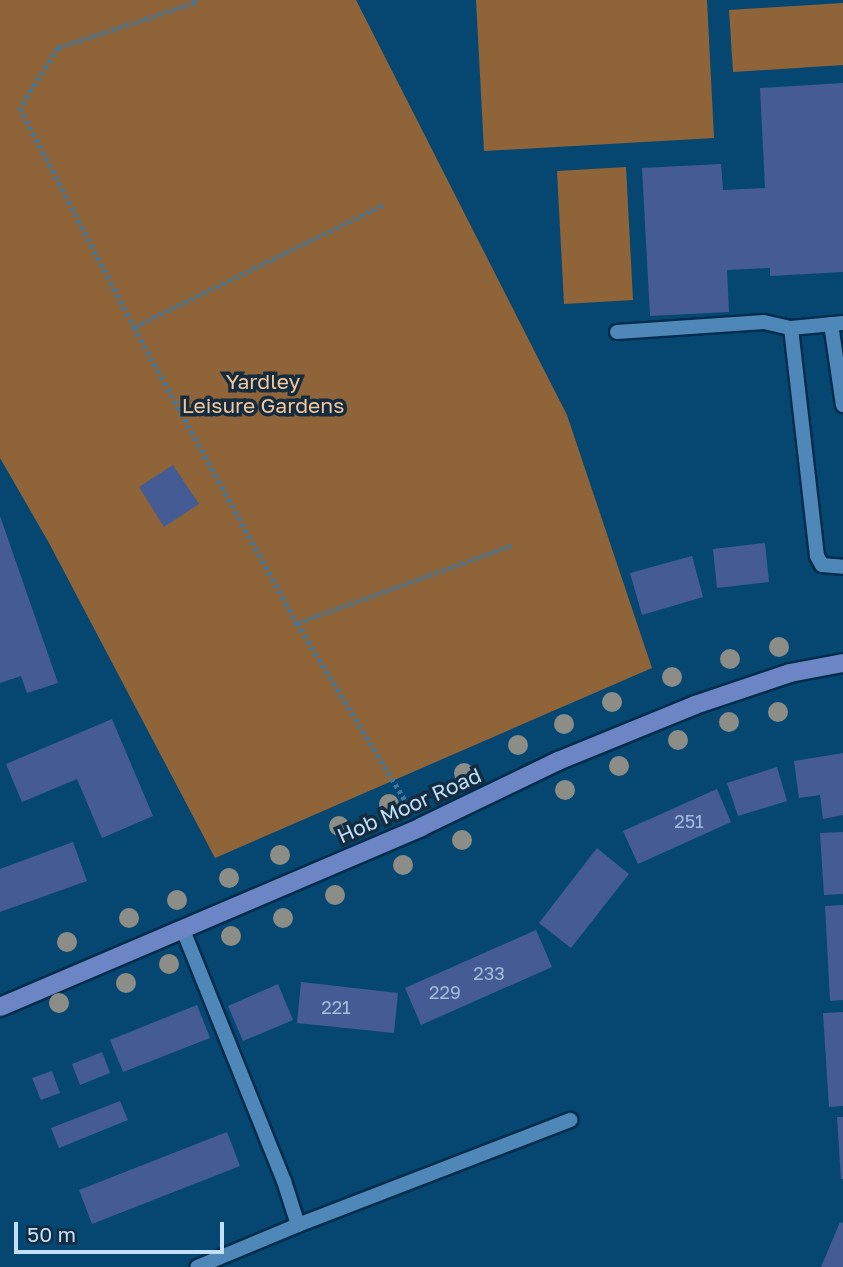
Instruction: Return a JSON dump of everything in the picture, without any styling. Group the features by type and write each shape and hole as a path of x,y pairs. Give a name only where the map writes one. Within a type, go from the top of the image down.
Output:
{"street":[{"name":"Hob Moor Road","path":"0,1007 421,827 558,761 695,705 790,673 843,663"}],"lane":[{"path":"617,332 764,322 791,328 837,324 843,405"},
{"path":"791,328 817,556 822,565 843,567"},
{"path":"183,930 284,1181 298,1225"},
{"path":"197,1267 570,1120"}],"path":[{"path":"194,0 195,2 58,48 20,108 134,327 297,623 421,827"},
{"path":"134,327 383,205"},
{"path":"297,623 513,545"}],"green space":[{"name":"Yardley Leisure Gardens","path":"0,0 356,0 567,415 652,668 215,858 49,543 0,458"},
{"path":"476,0 707,0 714,138 484,151"},
{"path":"843,3 843,65 733,72 729,10"},
{"path":"626,167 633,300 564,304 557,171"}],"building":[{"path":"843,83 843,272 770,276 770,268 727,270 729,312 650,316 642,168 721,164 723,190 765,188 760,88"},
{"path":"173,465 199,504 164,527 139,487"},
{"path":"0,516 58,683 27,693 21,676 0,683"},
{"path":"765,543 769,582 717,588 713,549"},
{"path":"692,556 703,597 642,615 630,573"},
{"path":"112,719 153,816 102,838 77,779 22,802 6,764"},
{"path":"843,753 843,815 823,819 820,795 799,798 794,761"},
{"path":"777,767 787,801 738,816 727,783"},
{"path":"717,789 731,822 638,864 623,831"},
{"path":"843,832 843,894 824,895 820,833"},
{"path":"73,842 87,881 0,912 0,869"},
{"path":"597,848 629,874 571,948 539,923"},
{"path":"843,905 843,1000 830,1001 825,906"},
{"path":"536,930 552,967 421,1025 405,988"},
{"path":"301,982 398,993 394,1033 297,1023"},
{"path":"278,984 293,1020 243,1041 228,1006"},
{"path":"197,1005 210,1038 123,1072 110,1040"},
{"path":"843,1012 843,1106 829,1107 823,1013"},
{"path":"102,1052 110,1073 80,1085 72,1064"},
{"path":"52,1071 60,1093 41,1100 32,1078"},
{"path":"120,1101 128,1120 59,1148 51,1128"},
{"path":"837,1117 843,1117 843,1179 841,1179"},
{"path":"227,1132 240,1166 92,1224 79,1190"},
{"path":"840,1222 843,1223 843,1267 821,1267"}]}
